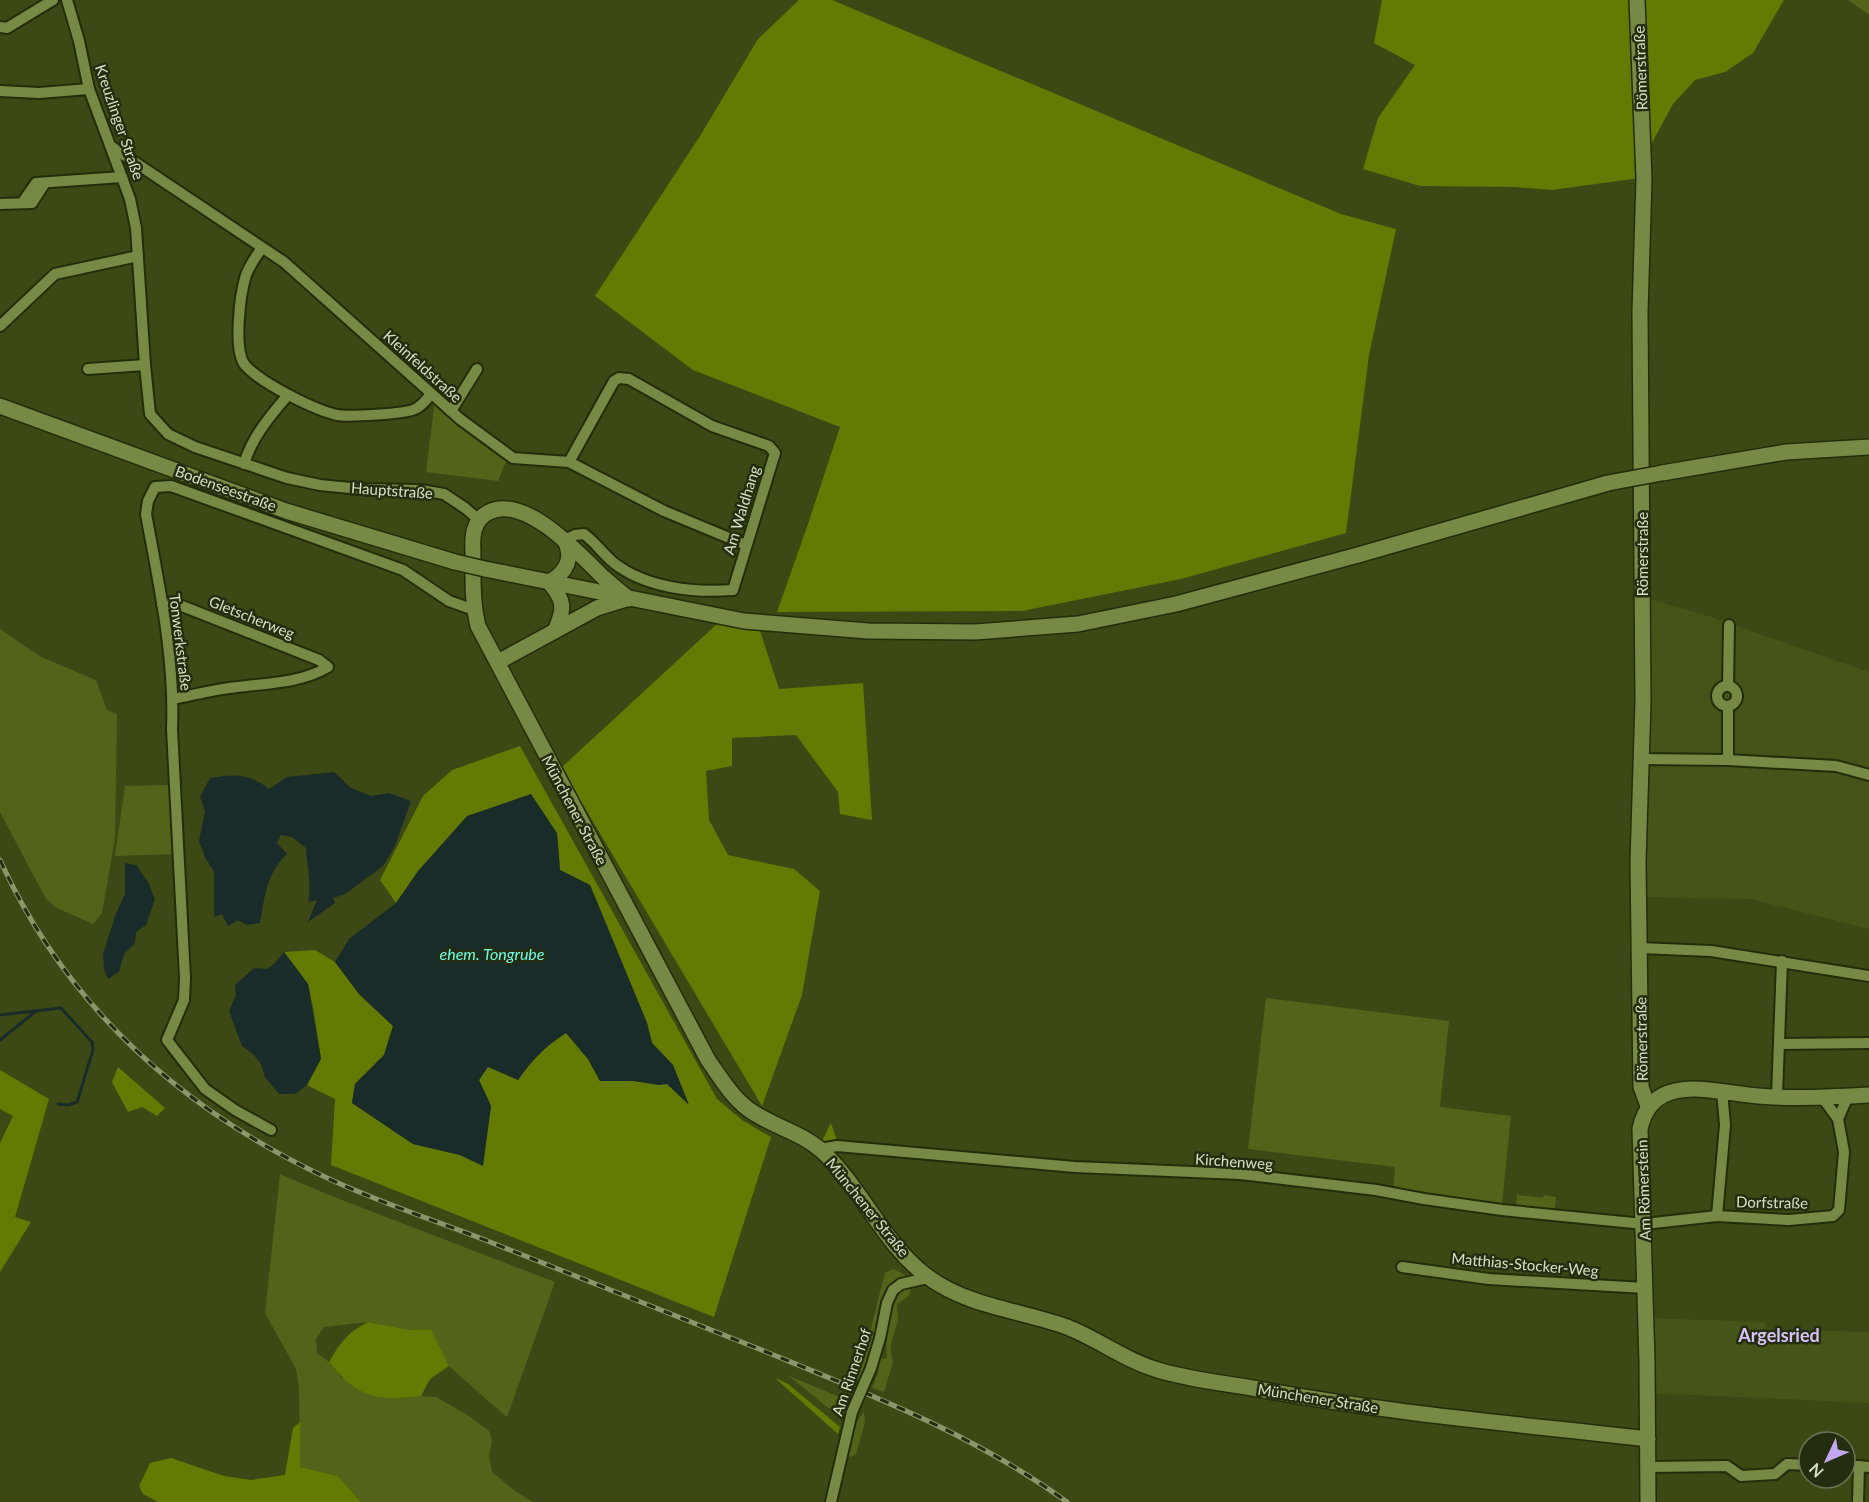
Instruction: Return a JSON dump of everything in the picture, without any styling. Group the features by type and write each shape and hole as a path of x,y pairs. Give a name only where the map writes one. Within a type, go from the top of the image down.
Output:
{"street":[{"path":"0,27 7,28 53,0"},
{"name":"Kreuzlinger Straße","path":"67,0 89,88 132,208 138,256"},
{"name":"Römerstraße","path":"1637,0 1644,179 1640,312 1643,702 1638,862 1641,1087 1648,1106"},
{"path":"0,91 39,93 89,88"},
{"name":"Kleinfeldstraße","path":"112,147 284,262 460,419 513,458 569,462 664,511 746,545"},
{"path":"0,204 22,203 36,183 122,177"},
{"path":"262,248 246,277 240,327 241,356 244,364 252,372 288,395 340,416 414,410 431,394"},
{"path":"0,326 55,274 138,256"},
{"name":"Hauptstraße","path":"138,256 150,414 168,434 195,447 287,478 320,485 360,489 421,490 444,494 478,520"},
{"path":"88,369 145,365"},
{"path":"451,411 477,369"},
{"name":"Am Waldhang","path":"564,540 584,534 613,562 659,584 688,590 734,590 775,453 770,446 712,426 629,379 619,378 614,381 569,462"},
{"path":"243,464 248,450 266,421 288,395"},
{"name":"Bodenseestraße","path":"0,406 286,511 455,562 744,621 868,631 975,632 1078,624 1176,604 1358,555 1608,483 1786,452 1869,447"},
{"name":"Tonwerkstraße","path":"271,1130 235,1110 206,1089 167,1040 184,1000 185,978 171,668 146,514 148,501 152,491 160,486 171,486 403,570 449,601 474,610"},
{"path":"474,610 472,537 478,520 483,515 494,510 506,509 535,519 564,540 606,580 629,598"},
{"path":"555,631 562,616 563,605 561,598 549,582 567,567 570,557 564,540"},
{"path":"498,662 597,608 629,598"},
{"name":"Gletscherweg","path":"162,604 177,604 319,660 328,667 315,674 279,682 235,687 173,699"},
{"name":"Münchener Straße","path":"474,610 478,626 708,1060 728,1089 749,1109 820,1149 888,1235 926,1275 947,1290 980,1303 1068,1328 1124,1357 1158,1370 1319,1400 1648,1439"},
{"path":"1728,760 1728,706 1734,704 1737,695 1734,689 1728,686 1729,625"},
{"path":"1641,759 1728,760 1836,766 1869,775"},
{"path":"1640,948 1711,951 1869,976"},
{"path":"1778,1096 1782,962"},
{"path":"1779,1044 1869,1043"},
{"path":"1648,1106 1661,1097 1684,1089 1757,1096 1869,1095"},
{"name":"Dorfstraße","path":"1717,1216 1725,1125 1722,1091"},
{"path":"1838,1119 1848,1096"},
{"name":"Dorfstraße","path":"1644,1224 1717,1216 1789,1220 1837,1214 1844,1152 1838,1119 1822,1097"},
{"name":"Am Römerstein","path":"1648,1106 1643,1116 1641,1130 1648,1502"},
{"name":"Kirchenweg","path":"820,1149 837,1146 1075,1167 1240,1174 1376,1190 1424,1200 1502,1210 1644,1224"},
{"name":"Matthias-Stocker-Weg","path":"1402,1268 1489,1279 1645,1288"},
{"name":"Am Rinnerhof","path":"831,1502 852,1412 871,1368 887,1303 893,1290 901,1284 923,1279 926,1275"},
{"path":"1648,1467 1727,1466 1742,1476 1775,1474 1787,1464 1797,1464"},
{"path":"1857,1502 1864,1466"}],"shaded area":[{"path":"799,0 832,0 1341,214 1396,229 1369,355 1346,533 1181,579 1022,611 777,612 840,427 693,370 595,296 700,136 758,39"},
{"path":"1382,0 1784,0 1753,53 1725,72 1695,80 1673,104 1648,150 1640,178 1552,190 1515,187 1420,186 1363,169 1378,118 1415,65 1374,43"},
{"path":"1848,0 1869,0 1869,15"},
{"path":"435,400 480,443 507,459 498,481 426,472"},
{"path":"1649,599 1708,616 1869,672 1869,929 1750,899 1642,897"},
{"path":"718,623 760,631 779,689 863,683 872,820 840,814 838,792 796,735 732,738 732,766 706,771 709,820 728,855 794,869 820,891 802,995 762,1106 561,768"},
{"path":"0,629 41,657 96,680 107,710 117,714 115,838 102,913 93,924 55,907 46,899 0,812"},
{"path":"520,746 717,1099 742,1120 771,1137 714,1317 331,1165 335,1099 307,1085 321,1058 313,1007 308,984 284,952 315,950 335,962 359,994 393,1026 384,1055 355,1084 352,1103 413,1144 460,1155 482,1165 491,1106 479,1080 488,1066 518,1080 540,1054 566,1033 588,1059 600,1081 667,1084 688,1103 673,1065 652,1043 647,1023 590,885 560,870 557,833 419,871 396,903 380,880 423,796 452,770"},
{"path":"171,785 175,854 115,856 125,786"},
{"path":"1266,998 1449,1021 1440,1107 1511,1116 1502,1204 1393,1188 1395,1167 1248,1149"},
{"path":"118,1067 165,1108 157,1116 142,1107 128,1112 112,1082"},
{"path":"0,1070 49,1099 15,1217 31,1222 0,1272 0,1143 13,1116 0,1109"},
{"path":"831,1123 838,1143 822,1141"},
{"path":"280,1174 555,1282 507,1417 449,1366 431,1329 410,1330 368,1322 324,1327 316,1339 317,1353 329,1362 342,1378 401,1398 436,1397 469,1416 489,1431 492,1441 489,1456 492,1472 533,1502 361,1502 338,1476 300,1467 299,1388 296,1369 265,1313"},
{"path":"1517,1195 1556,1197 1554,1211 1516,1206"},
{"path":"894,1269 912,1279 893,1284 883,1298 869,1367 862,1382 852,1378 866,1347 885,1273"},
{"path":"911,1287 909,1296 897,1304 898,1320 890,1347 893,1362 884,1392 872,1388 880,1359 887,1358 886,1343 892,1299 902,1289"},
{"path":"1647,1318 1765,1322 1766,1329 1869,1332 1869,1403 1650,1393"},
{"path":"368,1322 410,1330 431,1329 449,1366 430,1379 421,1396 380,1397 359,1390 339,1374 329,1362 345,1339"},
{"path":"789,1376 844,1399 850,1411 840,1413 827,1407"},
{"path":"775,1378 788,1384 840,1427 838,1434"},
{"path":"864,1412 865,1423 856,1454 844,1460 853,1427"},
{"path":"300,1422 300,1467 338,1476 361,1502 158,1502 143,1494 139,1486 150,1463 171,1458 224,1476 251,1480 285,1475 293,1428"}],"water":[{"path":"334,772 351,788 371,796 389,793 411,801 395,846 383,866 345,894 333,898 335,903 308,922 317,900 308,902 306,848 292,837 281,835 277,843 287,854 271,878 260,923 247,925 238,920 228,926 222,914 214,917 214,872 199,841 205,811 200,797 210,778 248,777 269,789 287,777"},
{"name":"ehem. Tongrube","path":"531,794 557,833 560,870 590,885 647,1023 652,1043 673,1065 689,1105 667,1084 600,1081 588,1059 566,1033 539,1054 518,1080 488,1067 479,1080 491,1106 483,1166 460,1155 413,1144 352,1103 355,1084 384,1055 393,1026 359,994 335,962 349,939 396,903 418,871 467,816"},
{"path":"125,863 136,865 148,882 155,899 146,925 136,932 135,943 124,954 119,972 108,979 104,970 103,954 116,913 125,894"},
{"path":"284,952 308,984 321,1059 307,1085 295,1094 279,1094 265,1077 261,1064 242,1046 229,1011 236,995 235,985 254,968 267,969"}],"waterway":[{"path":"0,1015 61,1008 92,1042 93,1050 77,1102 68,1105 58,1104"},
{"path":"0,1040 36,1011"}],"railway":[{"path":"0,860 27,912 58,961 93,1006 133,1047 175,1084 221,1118 271,1149 364,1194 764,1351 882,1400 996,1456 1067,1502"}],"district":[{"name":"Argelsried","path":"1779,1335"}]}
